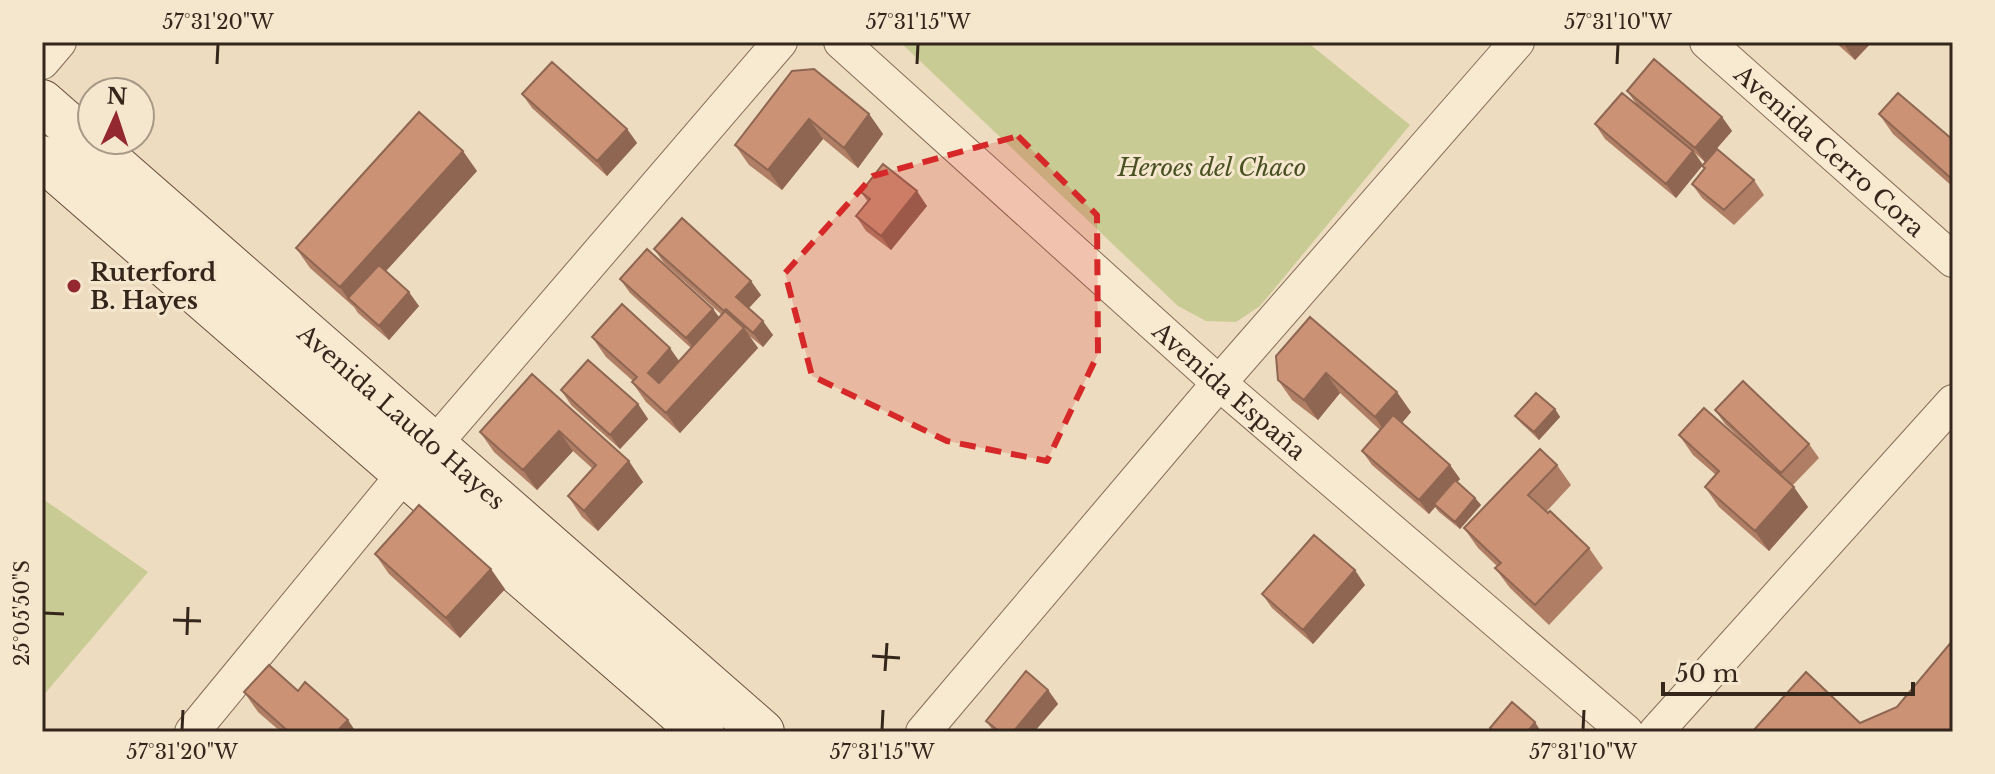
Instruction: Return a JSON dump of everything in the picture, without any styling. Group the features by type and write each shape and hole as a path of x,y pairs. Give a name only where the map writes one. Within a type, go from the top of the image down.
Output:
{"street":[{"path":"42,62 59,42"},
{"path":"192,732 419,460 780,42"},
{"name":"Avenida España","path":"841,42 1219,383 1626,732"},
{"path":"923,732 1219,383 1517,42"},
{"name":"Avenida Cerro Cora","path":"1707,42 1953,260"},
{"name":"Avenida Laudo Hayes","path":"42,102 702,732"},
{"name":"Avenida Laudo Hayes","path":"42,158 762,732"},
{"path":"1656,732 1953,402"}],"highlighted area":[{"path":"1018,136 1097,215 1098,354 1047,461 947,441 812,376 785,273 873,176"}],"green space":[{"name":"Heroes del Chaco","path":"900,42 1307,42 1410,125 1260,306 1236,322 1206,321 1178,306"},
{"path":"42,501 148,572 42,697"}],"building":[{"path":"1654,59 1722,117 1695,148 1627,91"},
{"path":"552,62 627,129 597,161 522,94"},
{"path":"814,69 869,114 844,148 809,119 768,170 735,145 792,71"},
{"path":"1622,93 1693,151 1666,184 1595,124"},
{"path":"1898,93 1953,140 1953,180 1879,114"},
{"path":"419,112 463,151 340,287 296,248"},
{"path":"1717,149 1754,180 1724,210 1692,184"},
{"path":"883,164 917,191 881,236 856,216 870,199 861,192"},
{"path":"682,218 751,281 736,297 763,321 753,333 654,249"},
{"path":"647,249 713,309 686,338 620,279"},
{"path":"379,265 409,292 379,326 348,298"},
{"path":"622,304 670,348 648,373 659,383 725,311 744,328 666,413 632,382 637,377 592,337"},
{"path":"1310,317 1397,392 1375,417 1326,373 1304,400 1278,380 1276,356"},
{"path":"588,360 638,404 610,435 561,390"},
{"path":"532,374 629,461 584,511 568,496 596,465 559,431 523,470 480,432"},
{"path":"1743,381 1809,444 1781,473 1715,410"},
{"path":"1536,393 1555,409 1534,432 1515,416"},
{"path":"1704,408 1794,487 1755,531 1705,487 1719,471 1679,435"},
{"path":"1393,415 1450,465 1419,500 1362,451"},
{"path":"1540,449 1557,465 1528,495 1589,548 1535,605 1495,568 1501,563 1464,528"},
{"path":"1455,480 1475,498 1455,522 1434,504"},
{"path":"419,505 491,569 446,618 375,554"},
{"path":"1314,535 1355,570 1303,630 1262,594"},
{"path":"1953,640 1953,732 1752,732 1806,672 1860,723 1897,707"},
{"path":"269,665 298,691 305,682 348,720 340,728 344,732 289,732 244,692"},
{"path":"1026,671 1048,690 1013,732 1000,732 986,721"},
{"path":"1512,702 1535,722 1527,732 1494,732 1490,728"}],"place":[{"name":"Ruterford B. Hayes","path":"74,286"}]}
